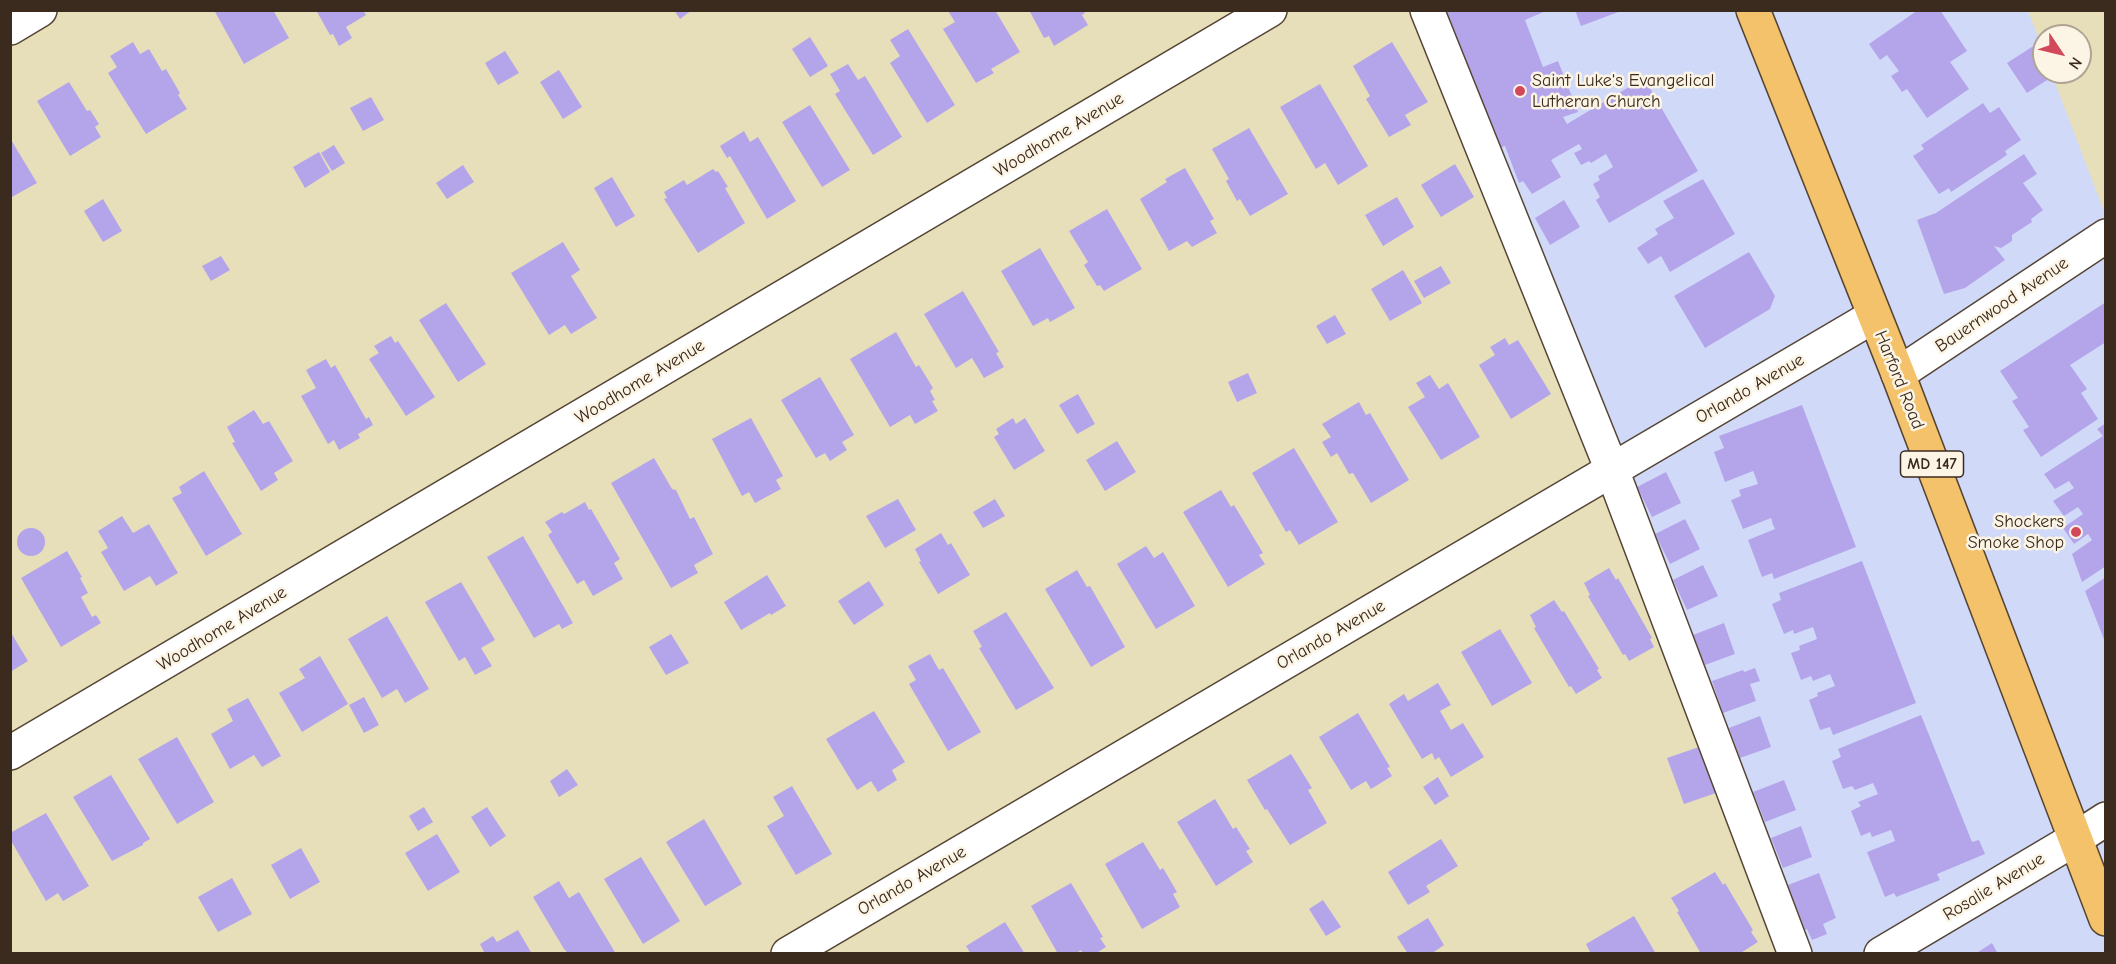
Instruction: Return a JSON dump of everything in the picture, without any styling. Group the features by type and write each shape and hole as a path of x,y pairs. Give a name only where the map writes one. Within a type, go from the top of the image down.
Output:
{"main road":[{"name":"Harford Road","path":"1753,10 1898,374 2106,919"}],"street":[{"path":"10,28 40,10"},
{"name":"Woodhome Avenue","path":"10,753 1270,10"},
{"path":"1427,10 1612,470 1795,954"},
{"name":"Bauernwood Avenue","path":"1898,374 2106,236"},
{"name":"Orlando Avenue","path":"788,954 1874,316"},
{"name":"Rosalie Avenue","path":"1881,954 2106,819"}],"shaded area":[{"path":"1426,11 2028,11 2033,24 2032,84 2056,84 2105,214 2105,953 1786,953"}],"building":[{"path":"214,10 273,10 289,38 244,64"},
{"path":"316,10 363,10 366,15 346,27 352,38 339,46"},
{"path":"674,10 692,10 680,19"},
{"path":"995,10 1020,52 991,69 994,73 976,83 943,29 955,22 948,11"},
{"path":"1029,10 1083,10 1085,13 1082,15 1088,25 1054,46 1049,36 1044,38"},
{"name":"Saint Luke's Evangelical Lutheran Church","path":"1436,10 1548,10 1525,20 1543,67 1558,61 1578,112 1563,117 1567,124 1644,78 1698,171 1609,223 1596,200 1600,197 1593,184 1600,180 1598,176 1613,167 1606,154 1591,163 1589,161 1581,165 1574,153 1582,149 1579,144 1551,160 1561,177 1532,194 1523,181 1519,183 1505,146 1495,150"},
{"name":"Saint Luke's Evangelical Lutheran Church","path":"1575,10 1621,10 1621,11 1581,26"},
{"path":"1918,10 1940,10 1967,51 1950,62 1969,89 1927,118 1907,89 1902,92 1891,76 1899,71 1887,55 1880,60 1869,44"},
{"path":"908,29 955,105 927,123 890,63 900,56 890,40"},
{"path":"810,37 828,66 810,77 792,49"},
{"path":"133,42 140,54 149,49 162,71 166,69 187,109 146,134 108,73 117,67 110,56"},
{"path":"1392,42 1428,102 1405,115 1411,125 1389,137 1366,99 1370,96 1353,66"},
{"path":"2032,47 2032,84 2041,84 2027,93 2007,63"},
{"path":"505,51 519,73 498,85 485,63"},
{"path":"848,64 858,80 865,76 902,137 873,155 835,94 840,91 830,74"},
{"path":"559,70 582,107 563,119 540,82"},
{"path":"69,82 87,111 90,110 99,124 95,127 101,137 70,156 37,101"},
{"path":"1320,84 1368,166 1338,185 1325,163 1316,169 1280,107"},
{"path":"371,97 384,120 363,131 350,108"},
{"path":"1983,103 1990,113 1999,107 2021,140 2005,151 2007,155 1951,192 1949,188 1939,194 1913,156 1924,149 1921,145"},
{"path":"810,105 850,170 822,187 782,122"},
{"path":"1249,128 1288,194 1250,216 1240,199 1237,201 1226,181 1229,179 1212,149"},
{"path":"744,131 750,142 758,137 796,201 767,219 730,156 727,158 720,146"},
{"path":"10,138 37,183 10,198"},
{"path":"334,145 345,163 332,171 321,153"},
{"path":"319,152 330,172 305,188 293,167"},
{"path":"2024,154 2037,174 2023,183 2043,210 2031,219 2032,222 2012,235 2012,241 2001,248 1994,246 2005,260 1965,288 1944,294 1917,220 1936,213"},
{"path":"1455,164 1474,197 1441,217 1421,185"},
{"path":"463,165 474,182 447,199 436,183"},
{"path":"1185,168 1214,219 1210,221 1217,233 1192,247 1187,241 1169,251 1140,199 1167,182 1165,179"},
{"path":"713,169 718,171 728,187 725,188 745,223 698,253 664,199 667,198 664,192 684,180 687,185"},
{"path":"612,177 635,216 616,227 594,188"},
{"path":"1703,179 1735,234 1670,272 1661,256 1648,264 1637,248 1658,234 1655,229 1674,218 1663,201"},
{"path":"1397,197 1414,227 1383,246 1365,215"},
{"path":"103,199 122,231 103,242 84,211"},
{"path":"1564,200 1580,227 1550,245 1535,218"},
{"path":"1107,209 1142,269 1104,291 1100,285 1097,286 1084,265 1088,262 1069,231"},
{"path":"563,242 580,270 571,276 597,318 571,334 565,325 549,335 511,273"},
{"path":"1040,248 1075,308 1050,322 1048,318 1033,326 1001,271"},
{"path":"1749,252 1775,296 1770,309 1705,348 1674,296"},
{"path":"221,256 230,270 211,281 202,266"},
{"path":"1441,266 1451,283 1424,298 1414,281"},
{"path":"1403,270 1422,303 1390,321 1371,289"},
{"path":"963,291 999,352 996,353 1004,367 984,378 972,358 956,368 924,314"},
{"path":"2106,302 2106,342 2070,365 2087,389 2081,393 2098,419 2041,457 2023,430 2029,427 2012,401 2018,398 2000,371"},
{"path":"446,303 486,364 458,382 419,320"},
{"path":"1335,315 1346,334 1327,344 1316,326"},
{"path":"896,332 916,367 919,365 933,388 930,391 935,400 932,401 938,411 915,424 910,415 890,427 850,359"},
{"path":"391,336 395,343 398,341 435,397 406,416 369,359 379,353 374,346"},
{"path":"1505,338 1509,345 1518,340 1551,394 1511,419 1479,365 1495,355 1490,347"},
{"path":"326,359 331,368 335,365 366,419 369,417 373,425 358,434 360,438 339,450 334,440 328,444 301,396 316,388 306,370"},
{"path":"1248,373 1257,393 1237,402 1228,382"},
{"path":"1430,375 1439,389 1448,383 1480,437 1441,460 1408,407 1425,397 1416,383"},
{"path":"820,377 854,435 842,442 847,450 830,461 825,453 816,458 781,400"},
{"path":"1078,394 1095,424 1077,434 1059,405"},
{"path":"1359,402 1366,415 1370,413 1409,480 1371,503 1353,473 1349,474 1337,453 1331,457 1322,442 1331,437 1322,424"},
{"path":"1802,405 1856,547 1774,579 1772,573 1762,577 1748,540 1775,529 1771,518 1743,529 1731,500 1741,496 1739,490 1758,484 1756,478 1753,471 1725,482 1714,452 1724,448 1719,436"},
{"path":"254,410 263,424 269,421 293,461 274,473 278,480 261,491 232,443 235,442 227,427"},
{"path":"751,418 783,476 776,480 781,489 755,503 749,492 742,496 712,439"},
{"path":"1013,418 1016,424 1025,418 1045,451 1014,470 994,437 999,434 996,429"},
{"path":"2106,423 2106,566 2082,582 2072,554 2092,540 2088,534 2074,544 2063,528 2083,514 2078,507 2064,516 2053,501 2074,488 2069,481 2055,489 2044,474 2103,436 2097,429"},
{"path":"1117,441 1136,472 1105,491 1086,460"},
{"path":"1294,448 1338,522 1299,545 1290,530 1286,532 1252,473"},
{"path":"654,458 672,489 676,490 690,519 694,517 713,554 694,565 698,573 671,588 611,483"},
{"path":"204,471 242,534 206,556 172,498 182,493 179,487"},
{"path":"1666,472 1681,503 1652,517 1637,487"},
{"path":"1221,490 1231,507 1234,505 1263,553 1259,555 1265,564 1228,587 1183,512"},
{"path":"898,499 916,530 885,548 866,516"},
{"path":"995,499 1005,516 983,528 973,512"},
{"path":"585,502 620,559 614,563 623,579 593,596 584,580 577,584 548,535 552,532 545,522"},
{"path":"122,516 133,533 149,524 178,573 156,586 150,576 124,591 101,552 108,548 98,531"},
{"path":"1685,519 1700,549 1670,564 1655,534"},
{"path":"31,528 41,532 45,542 41,552 31,556 21,552 17,542 21,532"},
{"path":"941,533 948,545 951,543 970,575 938,594 919,562 921,561 915,549"},
{"path":"523,536 573,623 562,629 559,624 534,638 487,557"},
{"path":"1146,546 1154,558 1163,552 1195,606 1156,629 1117,564"},
{"path":"67,551 88,593 81,597 92,617 96,615 101,623 61,647 21,578"},
{"path":"1862,561 1916,703 1833,735 1830,727 1820,730 1809,700 1818,696 1817,693 1835,686 1830,674 1813,681 1811,676 1801,680 1791,653 1800,650 1799,646 1817,639 1813,627 1794,634 1793,630 1784,634 1772,604 1781,600 1779,593"},
{"path":"1703,565 1718,596 1687,610 1673,580"},
{"path":"1609,568 1616,580 1618,578 1652,638 1650,639 1654,647 1629,661 1625,654 1623,655 1588,596 1590,595 1584,583"},
{"path":"1077,570 1087,587 1090,586 1125,647 1091,667 1045,589"},
{"path":"767,575 786,606 741,630 724,602"},
{"path":"2106,577 2106,642 2105,642 2085,591"},
{"path":"869,581 884,605 854,625 838,601"},
{"path":"461,582 495,640 481,648 492,666 475,675 465,657 459,661 425,602"},
{"path":"1554,600 1562,612 1564,611 1599,669 1597,670 1602,678 1576,694 1571,686 1569,687 1534,628 1536,627 1530,615"},
{"path":"1006,612 1054,688 1016,710 979,648 982,647 973,631"},
{"path":"387,616 429,689 405,703 397,689 382,698 348,639"},
{"path":"1724,623 1735,654 1705,665 1693,635"},
{"path":"1500,629 1532,683 1492,706 1461,652"},
{"path":"10,631 28,661 10,672"},
{"path":"671,634 689,663 666,675 649,647"},
{"path":"930,654 939,670 943,668 981,732 948,751 909,684 916,680 908,666"},
{"path":"320,656 348,704 302,732 279,693 305,678 299,669"},
{"path":"1755,668 1760,681 1750,684 1756,701 1723,713 1712,681"},
{"path":"1438,683 1451,705 1440,711 1451,730 1463,723 1484,757 1451,777 1439,757 1435,760 1432,753 1422,759 1389,704 1404,694 1408,701"},
{"path":"364,697 379,725 364,733 349,705"},
{"path":"248,698 281,756 262,767 254,755 230,769 211,734 233,721 227,709"},
{"path":"874,711 905,762 892,770 897,780 878,792 871,781 857,790 826,739"},
{"path":"1358,713 1390,767 1387,768 1392,776 1371,789 1366,781 1351,790 1319,737"},
{"path":"1921,715 1972,842 1979,840 1985,854 1937,874 1940,880 1896,897 1894,893 1885,897 1867,852 1895,841 1893,835 1891,830 1872,837 1870,832 1861,836 1851,811 1861,806 1858,802 1878,794 1873,783 1855,790 1852,786 1843,789 1832,761 1841,757 1838,749"},
{"path":"1760,716 1771,747 1740,758 1729,728"},
{"path":"177,737 214,802 177,824 138,759"},
{"path":"1699,747 1716,793 1684,804 1667,758"},
{"path":"1291,754 1312,788 1308,790 1327,823 1290,845 1247,780"},
{"path":"567,769 578,785 559,797 550,781"},
{"path":"111,775 150,839 112,861 73,797"},
{"path":"1438,777 1449,796 1435,805 1423,787"},
{"path":"1784,780 1796,810 1765,822 1753,792"},
{"path":"792,786 832,854 796,875 767,826 784,816 773,797"},
{"path":"1215,799 1233,829 1236,827 1250,849 1246,851 1253,862 1216,886 1177,822"},
{"path":"424,807 433,822 418,831 409,816"},
{"path":"487,807 506,836 490,847 471,817"},
{"path":"46,813 89,886 63,901 58,893 46,901 10,839 10,833"},
{"path":"704,819 742,884 705,906 666,842"},
{"path":"1801,826 1812,857 1783,868 1771,838"},
{"path":"437,834 460,872 428,891 405,853"},
{"path":"1441,839 1458,866 1426,886 1430,892 1408,905 1388,872"},
{"path":"1143,842 1160,870 1163,868 1177,892 1173,894 1180,907 1142,929 1105,864"},
{"path":"301,848 320,882 290,899 271,865"},
{"path":"641,857 680,921 643,944 604,879"},
{"path":"1715,872 1723,885 1725,883 1758,942 1739,954 1701,954 1671,898"},
{"path":"1819,873 1836,918 1823,924 1827,934 1812,940 1807,929 1805,930 1788,885"},
{"path":"232,878 252,914 218,932 198,897"},
{"path":"559,881 569,898 579,892 616,954 569,954 564,949 533,897"},
{"path":"1071,883 1103,937 1100,938 1106,947 1095,954 1083,954 1081,950 1075,954 1058,954 1031,906"},
{"path":"1323,900 1341,927 1326,936 1309,909"},
{"path":"1634,916 1656,954 1591,954 1586,944"},
{"path":"1428,918 1444,945 1431,954 1408,954 1397,937"},
{"path":"1005,922 1025,954 971,954 966,946"},
{"path":"518,930 532,954 485,954 480,944 493,936 497,942"},
{"path":"1992,943 1998,954 1975,954"}],"place":[{"name":"Saint Luke's Evangelical Lutheran Church","path":"1520,91"},
{"name":"Shockers Smoke Shop","path":"2076,532"}]}
